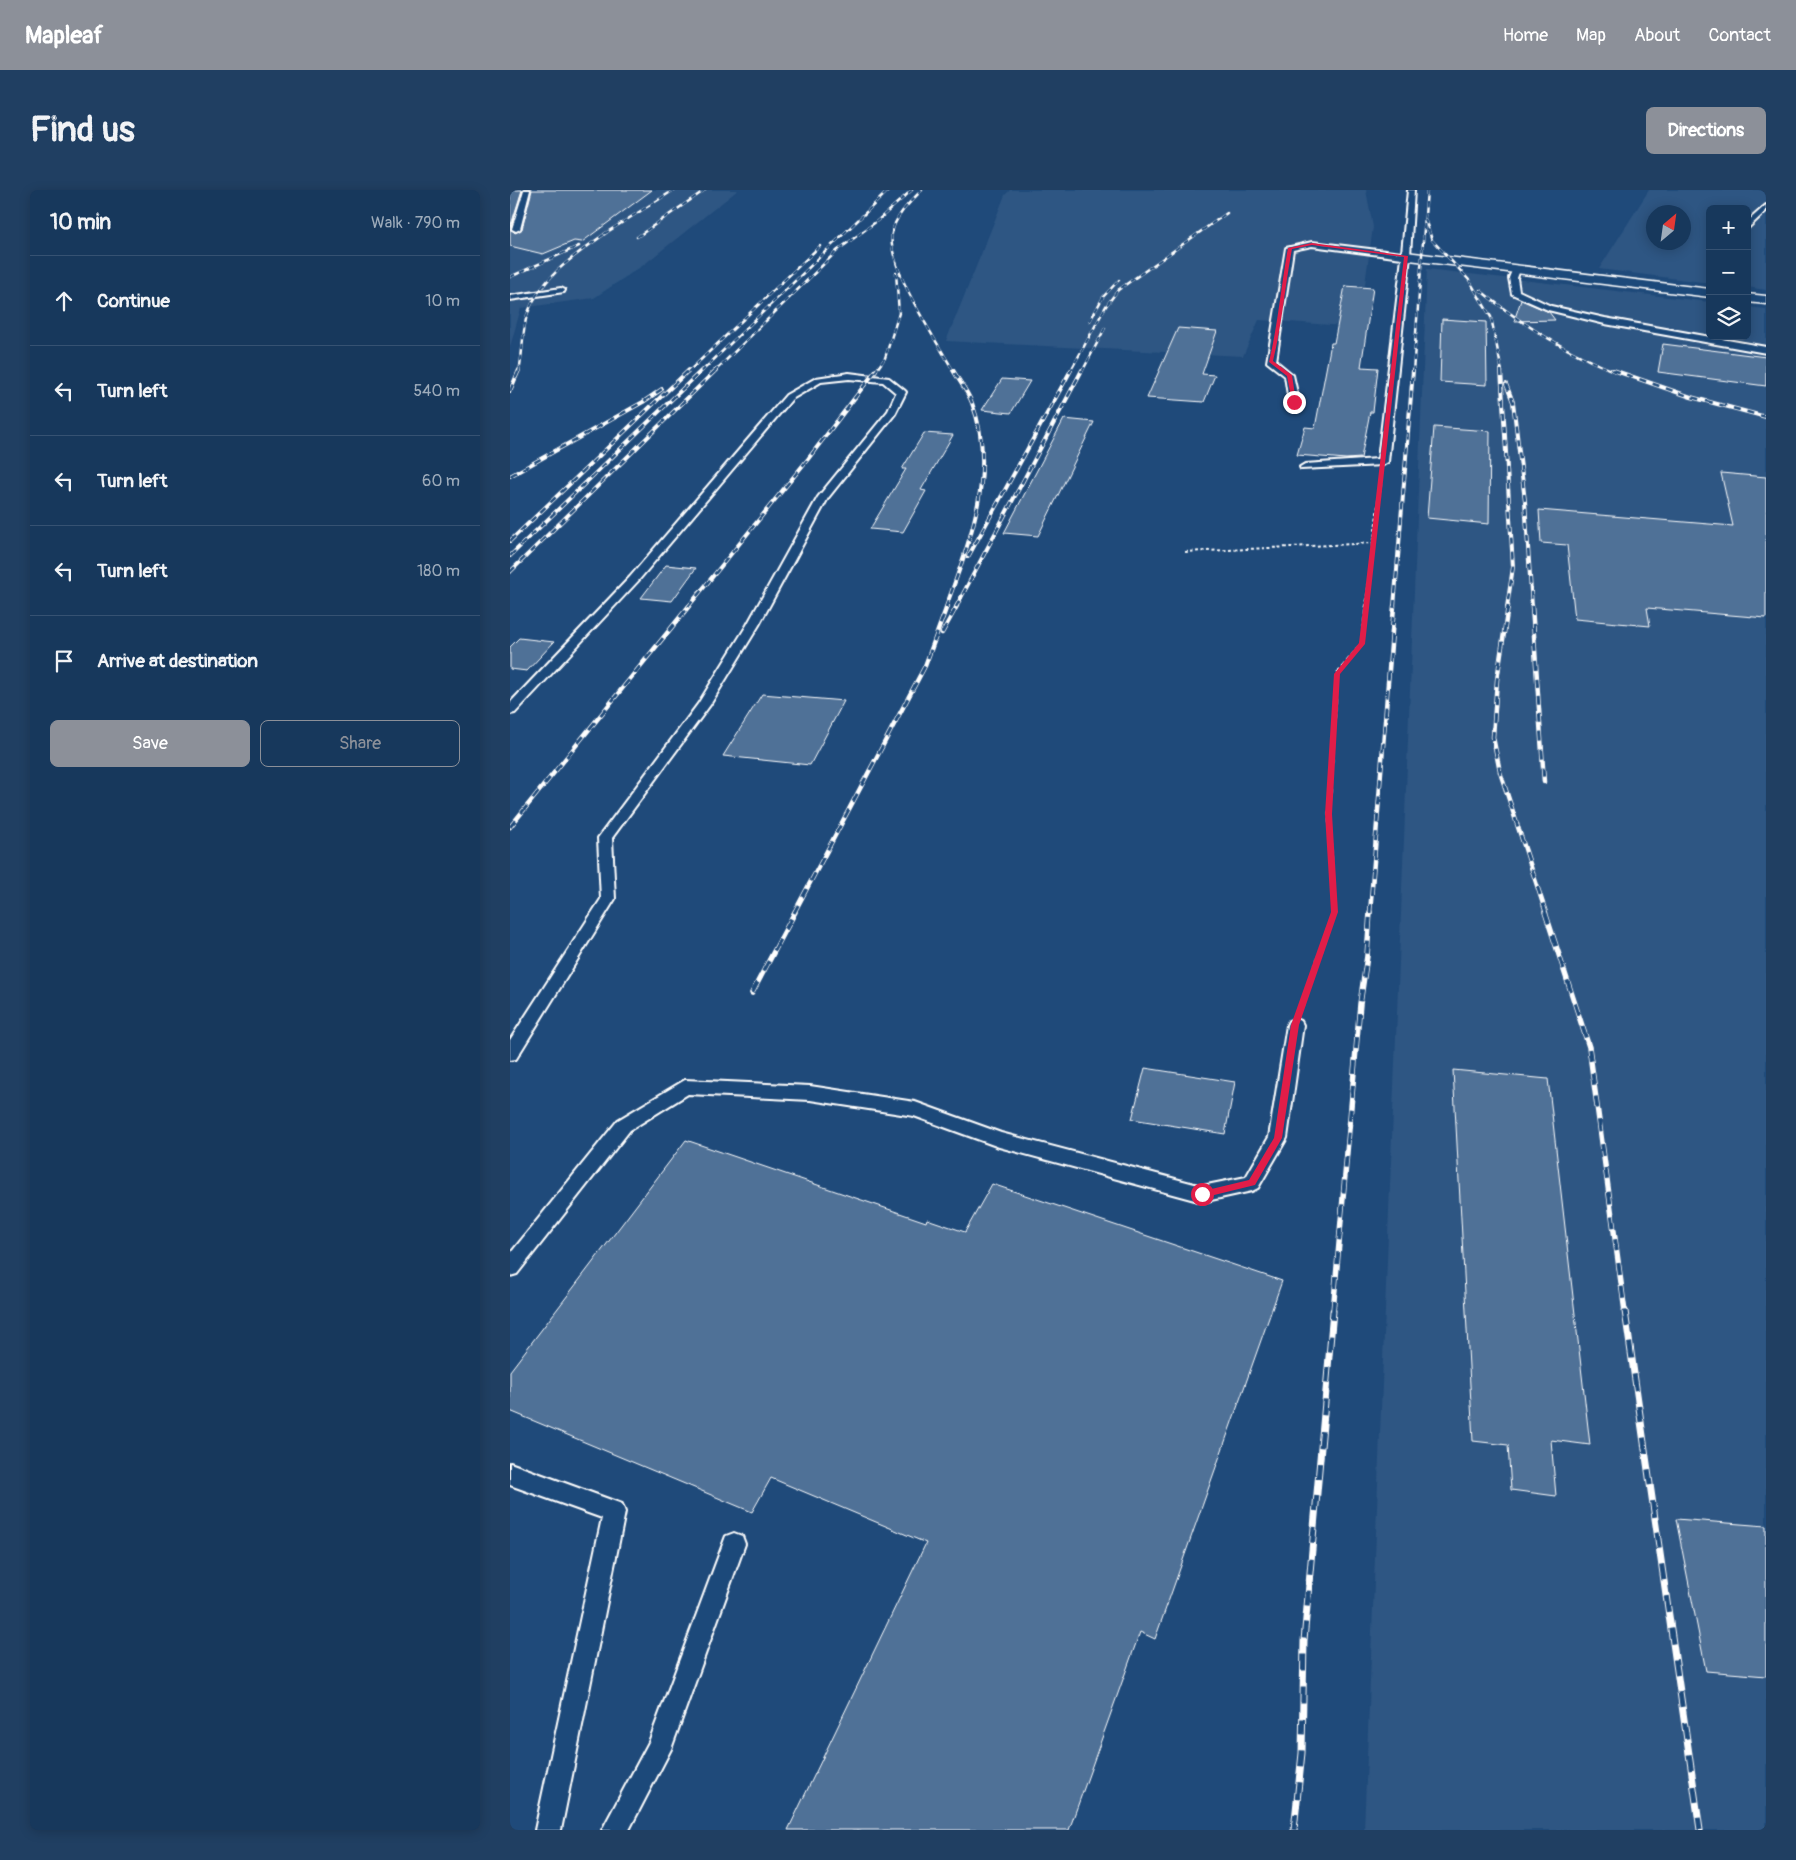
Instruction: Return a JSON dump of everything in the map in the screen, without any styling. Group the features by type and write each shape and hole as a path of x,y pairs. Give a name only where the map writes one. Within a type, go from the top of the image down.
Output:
{"street":[{"path":"1406,256 1706,294"},
{"path":"1751,298 1766,300"}],"lane":[{"path":"516,229 527,190"},
{"path":"1305,467 1383,462 1406,256 1411,190"},
{"path":"1751,223 1766,207"},
{"path":"1294,402 1289,375 1271,362 1280,324 1281,299 1290,248 1312,244 1406,256"},
{"path":"1516,270 1513,278 1515,292 1548,308 1605,321 1766,350"},
{"path":"510,298 561,290"},
{"path":"510,710 634,579 789,397 819,380 849,376 886,380 901,392 892,412 823,498 753,625 704,705 605,838 608,899 510,1054"},
{"path":"510,1268 624,1125 685,1087 810,1093 915,1109 999,1140 1202,1194 1252,1183 1278,1138 1295,1025"},
{"path":"510,1474 614,1512 548,1830"},
{"path":"615,1830 659,1749 734,1544"}],"path":[{"path":"1295,1025 1334,912 1329,814 1337,674 1362,644 1383,462"},
{"path":"1185,552 1374,543"}],"shaded area":[{"path":"510,190 738,190 642,266 594,298 521,308 510,347"},
{"path":"1010,190 1366,190 1373,227 1359,327 1259,320 1243,356 946,341 1005,195"},
{"path":"1649,190 1766,190 1766,290 1751,288 1751,205 1706,205 1706,282 1599,269"},
{"path":"1427,269 1706,302 1706,340 1751,340 1751,307 1766,309 1766,1830 1364,1830"}],"building":[{"path":"510,190 522,190 510,228"},
{"path":"532,190 652,190 582,242 574,241 543,254 510,246 510,228 515,233 522,229"},
{"path":"1345,286 1373,288 1361,367 1378,368 1373,412 1370,412 1361,458 1346,459 1297,455 1305,427 1315,428 1331,343 1334,343"},
{"path":"1521,300 1549,312 1555,320 1514,321"},
{"path":"1442,319 1486,322 1487,385 1440,382"},
{"path":"1178,328 1217,331 1202,374 1215,375 1204,402 1147,398"},
{"path":"1663,344 1766,357 1766,386 1658,372"},
{"path":"1002,379 1030,381 1011,413 982,410"},
{"path":"1064,419 1094,422 1038,536 1004,533"},
{"path":"1434,427 1490,431 1489,524 1427,518"},
{"path":"924,433 953,435 921,490 926,491 903,532 870,529 906,469 902,469"},
{"path":"1721,473 1766,477 1766,618 1647,608 1650,626 1575,619 1567,545 1541,543 1539,510 1733,526"},
{"path":"666,565 696,568 672,601 641,598"},
{"path":"519,638 554,642 527,671 510,669 510,647"},
{"path":"762,694 844,701 810,765 723,756"},
{"path":"1145,1068 1235,1082 1225,1134 1132,1119"},
{"path":"1453,1070 1548,1079 1590,1445 1551,1440 1556,1496 1511,1490 1508,1445 1473,1441"},
{"path":"686,1140 926,1222 927,1219 965,1232 992,1184 1282,1281 1155,1639 1140,1632 1069,1830 788,1830 926,1543 771,1478 752,1512 510,1411 510,1371"},
{"path":"1676,1519 1766,1526 1766,1676 1706,1671"}],"railway":[{"path":"604,234 674,190"},
{"path":"637,237 705,190"},
{"path":"701,372 889,190"},
{"path":"714,372 838,250 877,221 912,190"},
{"path":"922,190 896,221 892,233 892,247 904,284 954,372"},
{"path":"1413,372 1427,190"},
{"path":"1070,372 1106,306 1118,290 1227,213"},
{"path":"1425,219 1432,240 1469,280 1491,317 1502,372"},
{"path":"519,372 525,322 533,301 561,267 609,231"},
{"path":"510,277 579,246"},
{"path":"688,372 820,246"},
{"path":"875,372 885,358 899,313 896,273"},
{"path":"1090,321 1103,297 1119,280"},
{"path":"1480,290 1512,315 1545,337 1580,356 1616,372"},
{"path":"1082,372 1105,328"},
{"path":"510,391 519,370"},
{"path":"510,541 689,370"},
{"path":"510,556 702,370"},
{"path":"510,572 716,370"},
{"path":"688,607 808,459 876,370"},
{"path":"946,607 971,532 981,481 982,455 979,429 972,403 953,370"},
{"path":"968,557 1071,370"},
{"path":"956,607 1082,370"},
{"path":"1394,607 1413,370"},
{"path":"1501,370 1513,567 1507,607"},
{"path":"1613,370 1691,397 1766,417"},
{"path":"1506,384 1513,402 1525,501 1532,607"},
{"path":"510,476 643,402 662,389"},
{"path":"510,827 689,606"},
{"path":"794,913 925,666 947,606"},
{"path":"942,633 957,606"},
{"path":"1370,913 1394,606"},
{"path":"1508,606 1497,680 1493,737 1500,772 1546,913"},
{"path":"1532,606 1544,782"},
{"path":"752,993 795,912"},
{"path":"1333,1312 1370,912"},
{"path":"1545,912 1589,1047 1625,1312"},
{"path":"1294,1830 1302,1753 1304,1641 1333,1311"},
{"path":"1625,1311 1700,1830"}],"route":[{"path":"1202,1194 1252,1183 1278,1138 1295,1025 1334,912 1329,814 1337,674 1362,644 1406,256 1312,244 1290,248 1281,299 1280,324 1271,362 1289,375 1294,402"}]}
